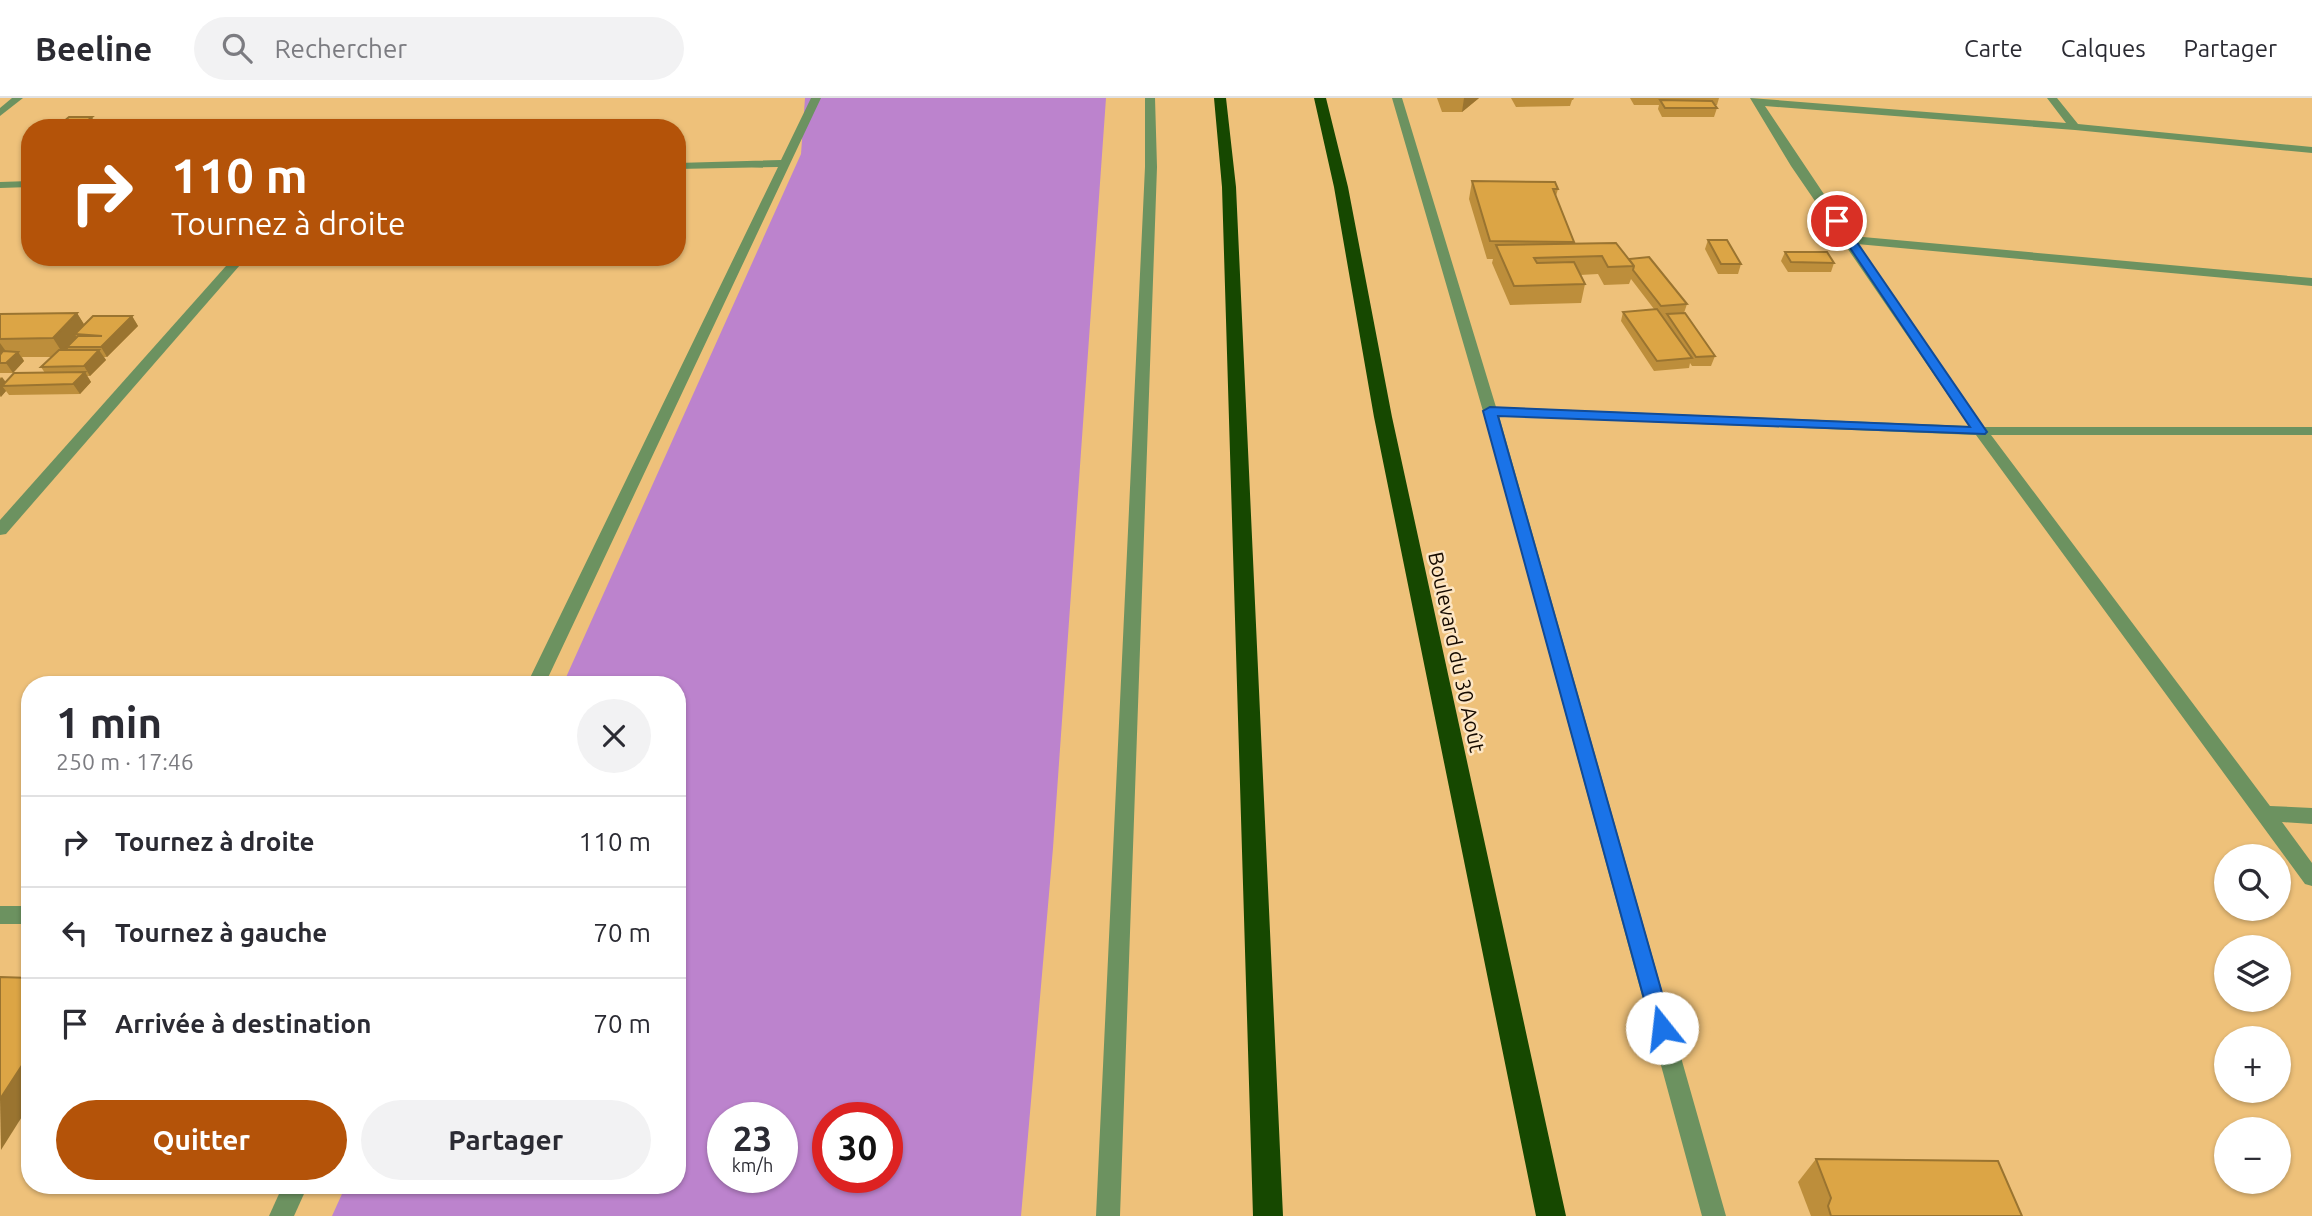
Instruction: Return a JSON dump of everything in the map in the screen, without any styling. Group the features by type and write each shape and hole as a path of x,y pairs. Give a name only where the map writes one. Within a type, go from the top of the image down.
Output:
{"highway":[{"path":"1220,98 1229,187 1268,1216"},
{"name":"Boulevard du 30 Août","path":"1320,98 1341,187 1383,417 1551,1216"}],"street":[{"path":"0,113 18,98"},
{"path":"540,676 816,98"},
{"path":"1108,1216 1151,167 1150,98"},
{"path":"1397,98 1490,411 1714,1216"},
{"path":"2052,98 2075,127"},
{"path":"1757,100 2312,150"},
{"path":"1757,100 1797,166 1980,432 2312,878"},
{"path":"686,166 784,163"},
{"path":"0,185 21,184"},
{"path":"1850,240 2312,282"},
{"path":"0,530 233,266"},
{"path":"1490,411 1980,432 2312,432"},
{"path":"2266,814 2312,816"},
{"path":"0,915 21,915"},
{"path":"281,1216 292,1194"}],"shaded area":[{"path":"805,98 1106,98 1053,848 1021,1216 332,1216 342,1194 686,1194 686,676 567,676 801,154"}],"building":[{"path":"1660,100 1712,101 1717,108 1665,108"},
{"path":"69,117 92,117 89,119 67,119"},
{"path":"1472,181 1555,182 1558,189 1553,189 1574,242 1490,241"},
{"path":"1708,240 1727,240 1741,264 1721,264"},
{"path":"1616,243 1634,266 1608,267 1602,256 1534,258 1537,263 1574,262 1585,284 1514,286 1496,245"},
{"path":"1785,252 1827,252 1834,263 1791,262"},
{"path":"1649,257 1687,304 1661,306 1633,270 1634,266 1629,259"},
{"path":"1657,309 1692,358 1657,361 1623,312"},
{"path":"77,313 53,338 0,339 0,314"},
{"path":"1685,313 1715,356 1696,357 1667,314"},
{"path":"93,316 132,316 101,347 67,347 78,336 102,336 75,334"},
{"path":"59,350 99,350 84,366 41,367"},
{"path":"3,351 18,352 6,363 0,363"},
{"path":"85,372 73,384 2,386 14,373"},
{"path":"0,977 21,978 21,1067 0,1099"},
{"path":"1816,1159 1998,1161 2022,1216 1831,1216 1828,1206 1831,1198"}],"route":[{"path":"1662,1028 1490,411 1980,432 1837,221"}]}
